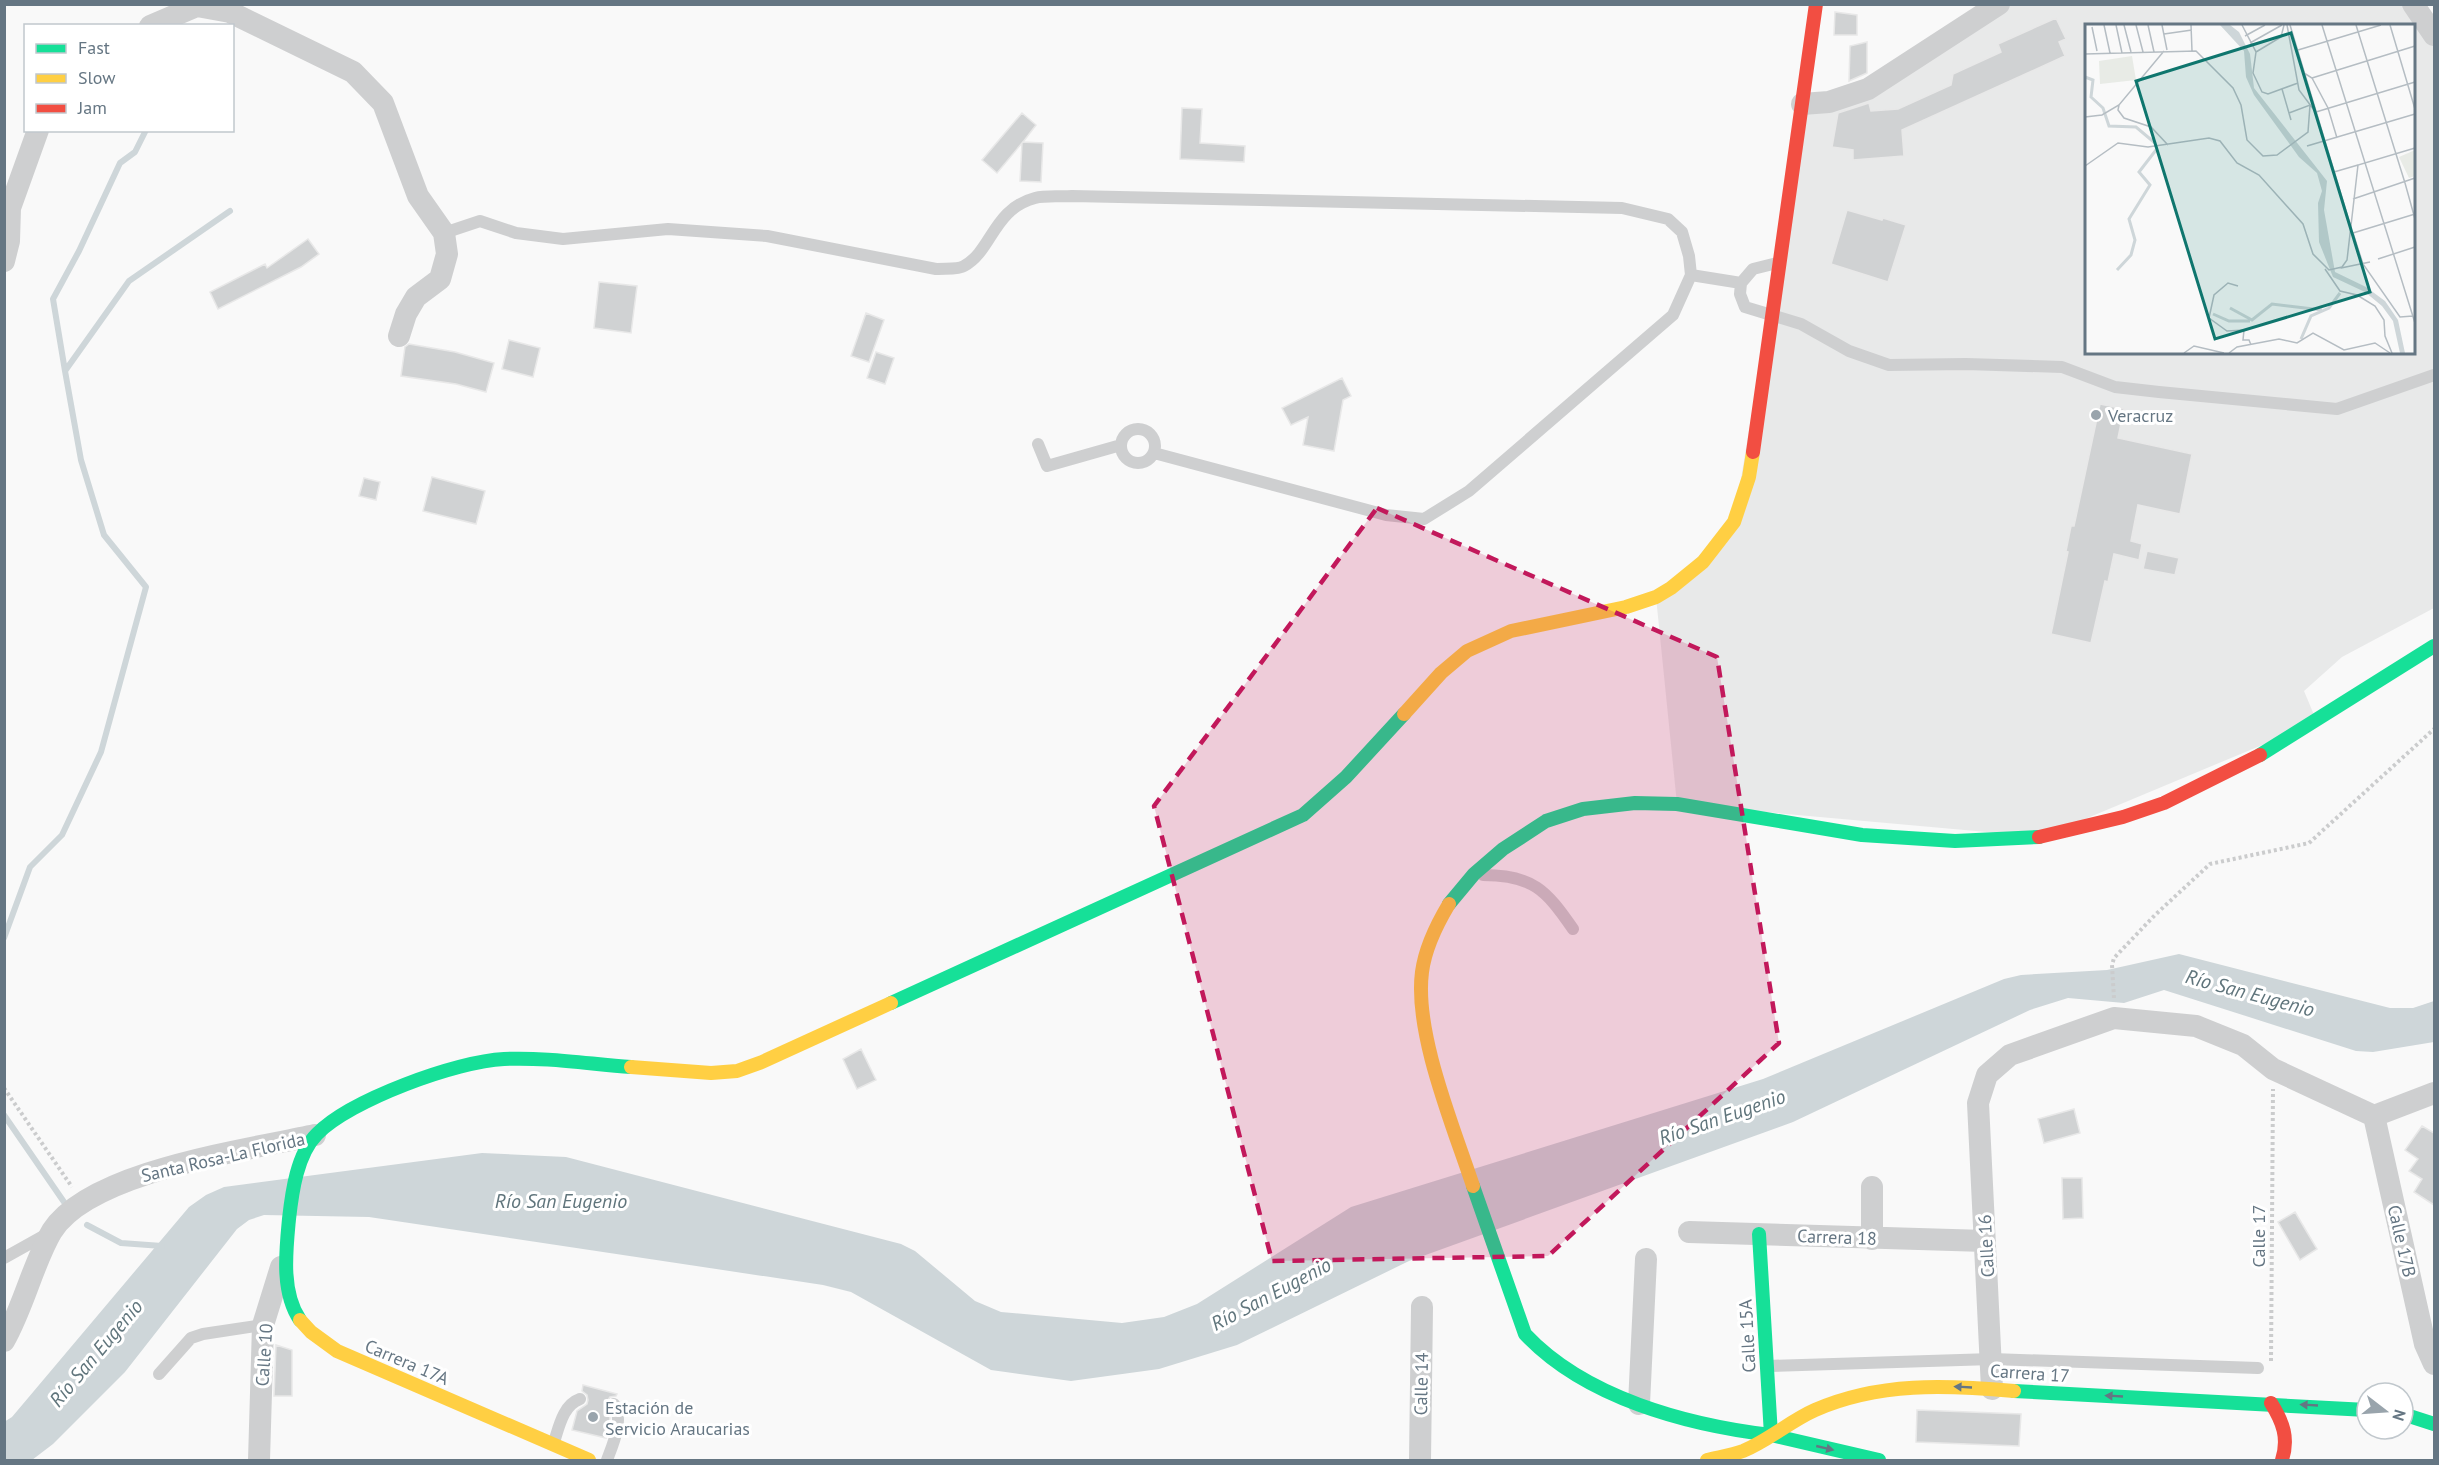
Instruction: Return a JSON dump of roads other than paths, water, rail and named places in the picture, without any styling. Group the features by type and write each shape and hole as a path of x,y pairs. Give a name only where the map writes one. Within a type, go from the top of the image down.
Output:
{"main road":[{"path":"315,1136 340,1117 385,1094 426,1078 501,1059 529,1059 711,1073 737,1071 762,1062 1303,815 1346,777 1440,673 1467,651 1511,631 1626,607 1656,597 1671,588 1703,562 1734,522 1749,477 1816,4"},
{"path":"1879,1461 1771,1435 1668,1416 1558,1364 1525,1334 1506,1285 1442,1093 1423,1023 1422,972 1436,927 1451,899 1474,874 1503,849 1546,821 1583,809 1635,803 1677,804 1862,835 1954,841 2042,837 2123,817 2164,803 2257,757 2434,646"},
{"name":"Carrera 17A","path":"315,1136 299,1163 286,1244 286,1288 293,1308 303,1323 317,1338 337,1351 554,1452 589,1461"},
{"name":"Calle 15A","path":"1759,1234 1771,1435"},
{"name":"Carrera 17","path":"1707,1461 1743,1451 1814,1411 1868,1392 1902,1387 1928,1385 2355,1409"},
{"path":"2271,1403 2283,1421 2286,1439 2282,1461"},
{"path":"2415,1418 2434,1424"}],"street":[{"path":"1802,104 1829,102 1868,89 1999,4"},
{"path":"2413,4 2434,35"},
{"path":"155,24 197,6 230,12 353,72 383,103 402,147 418,196 444,232 447,254 440,279 416,297 406,314 399,336"},
{"path":"4,261 9,241 10,208 37,132"},
{"name":"Calle 16","path":"1992,1389 1978,1103 1987,1075 2010,1055 2114,1018 2196,1026 2243,1045 2273,1069 2374,1116"},
{"path":"2374,1116 2434,1093"},
{"name":"Calle 17B","path":"2374,1116 2425,1344 2434,1364"},
{"name":"Santa Rosa-La Florida","path":"4,1341 18,1315 53,1230 82,1202 165,1167 315,1136"},
{"path":"1872,1187 1872,1239"},
{"name":"Carrera 18","path":"1689,1232 1986,1241"},
{"name":"Calle 10","path":"259,1461 263,1325 286,1244"},
{"path":"1639,1404 1646,1259"},
{"name":"Calle 14","path":"1420,1461 1422,1307"}],"lane":[{"path":"444,232 480,221 516,233 563,239 668,229 767,236 936,269 963,267 978,254 993,230 1010,210 1035,198 1072,196 1622,208 1668,219 1682,232 1689,256 1691,275 1673,315 1469,490 1424,519 1386,515 1154,453"},
{"path":"1780,263 1753,269 1741,283 1740,294 1745,308 1801,324 1849,351 1889,366 1966,364 2062,367 2115,387 2337,409 2434,375"},
{"path":"1691,275 1741,283"},
{"path":"1139,429 1151,434 1155,447 1154,453 1144,462 1131,462 1122,452 1122,446 1127,434 1139,429"},
{"path":"1038,444 1047,466 1122,446"},
{"path":"1474,874 1523,879 1551,898 1573,929"},
{"path":"4,1258 53,1230"},
{"path":"159,1374 191,1338 203,1334 263,1325"},
{"path":"1767,1366 1992,1359 2258,1368"},
{"path":"554,1452 563,1415 572,1402 580,1399"},
{"path":"607,1461 618,1427 618,1413 614,1404"}],"water":[{"name":"Río San Eugenio","path":"2179,954 2390,1008 2413,1008 2434,1001 2434,1042 2373,1052 2356,1051 2164,990 2124,1003 2068,998 2030,1010 1793,1122 1409,1261 1237,1345 1159,1369 1071,1381 991,1370 851,1292 823,1285 369,1217 264,1215 249,1220 237,1229 125,1372 53,1444 32,1460 5,1460 4,1422 12,1417 189,1207 206,1195 224,1187 482,1153 566,1157 901,1244 915,1251 975,1301 1001,1312 1122,1323 1164,1317 1197,1304 1351,1207 1763,1079 2004,979 2021,975 2107,970"}],"waterway":[{"path":"65,371 53,299 79,251 120,163 135,152 145,132"},
{"path":"4,938 30,867 62,835 101,752 146,587 104,535 81,460 65,371 129,281 230,211"},
{"path":"4,1115 64,1202"},
{"path":"87,1225 121,1243 162,1246"}],"place":[{"name":"Veracruz","path":"2096,415"},
{"name":"Estación de Servicio Araucarias","path":"593,1417"}]}
